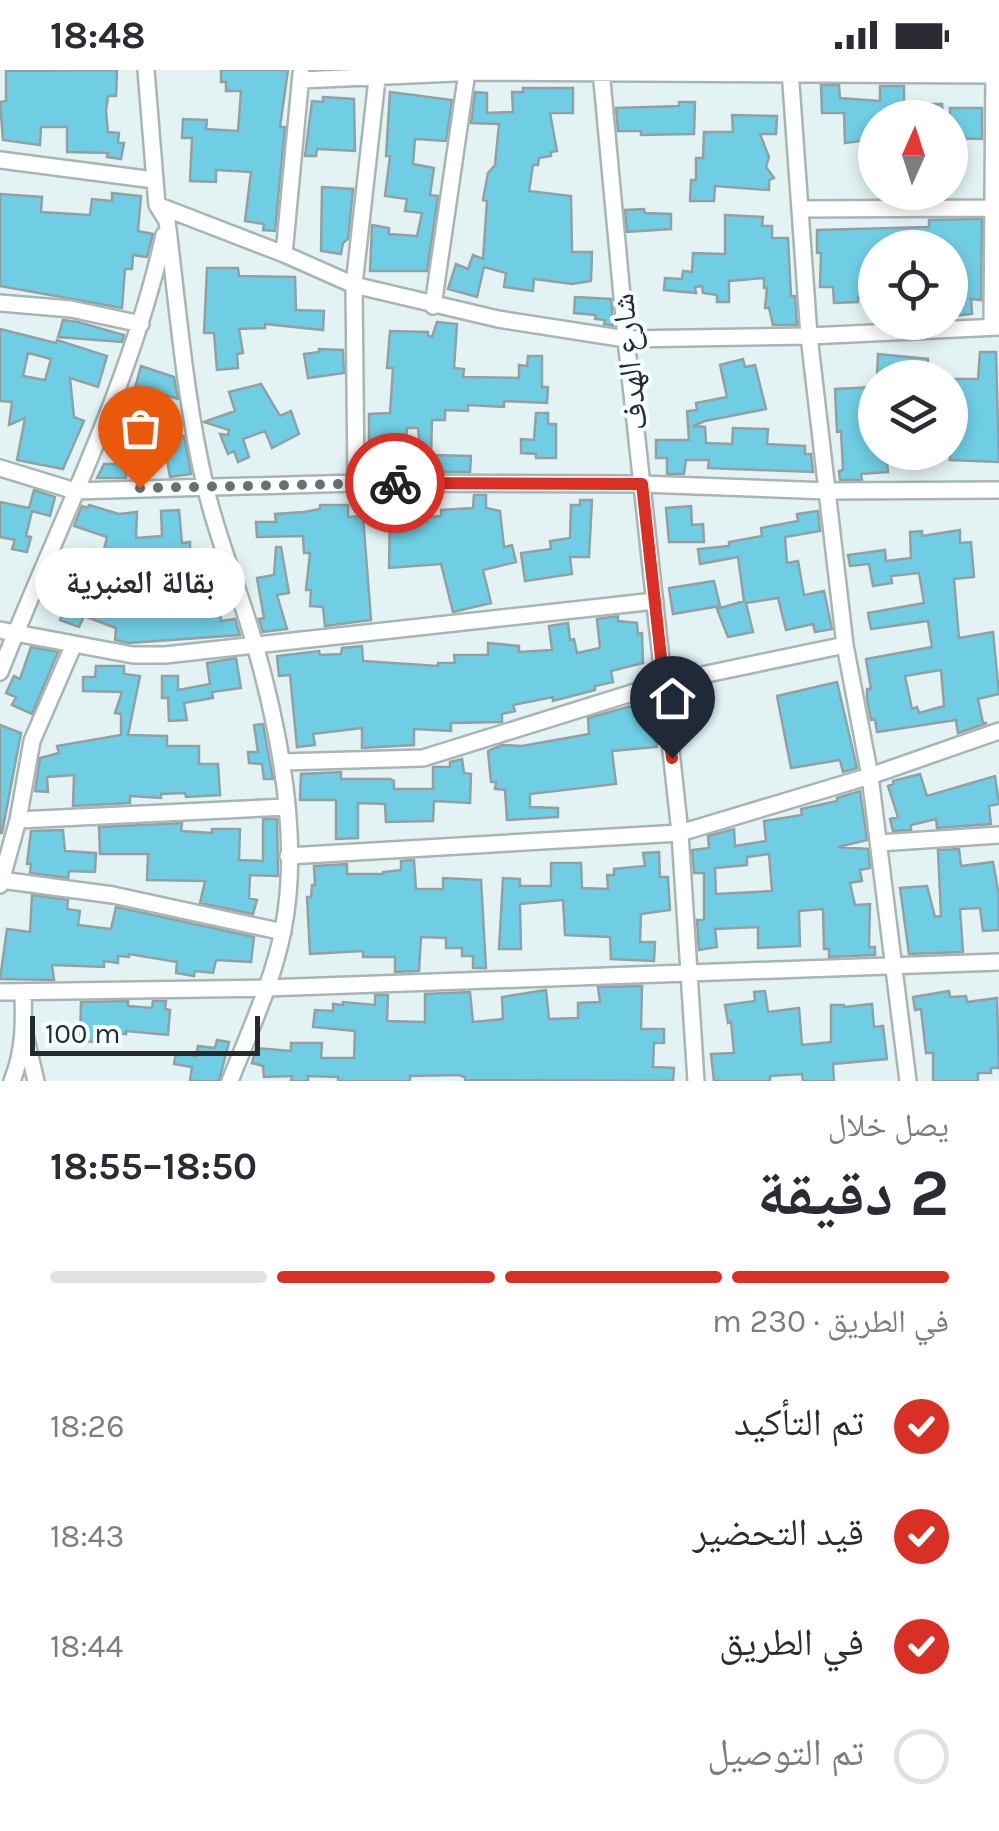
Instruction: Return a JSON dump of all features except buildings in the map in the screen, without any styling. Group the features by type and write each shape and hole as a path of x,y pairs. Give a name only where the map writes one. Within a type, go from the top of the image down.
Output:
{"street":[{"path":"146,70 157,205 166,222 205,486 256,647 282,762 286,807 288,891 283,932 230,1081"},
{"path":"157,205 354,284 433,306 626,338 809,336 996,327 992,208 996,178 995,74 601,71 301,75 284,254"},
{"name":"شارع الهدف","path":"601,71 680,833 696,1081"},
{"path":"791,71 809,336 845,644 870,776 908,1081"},
{"path":"433,306 467,72"},
{"path":"356,483 354,284 377,73"},
{"path":"0,160 154,180"},
{"path":"800,209 992,208"},
{"path":"0,672 8,632 75,490 141,324 166,222"},
{"path":"0,303 71,310 141,324"},
{"path":"0,468 75,490 356,483 999,490"},
{"path":"8,632 149,655 256,647 655,601"},
{"path":"74,644 36,731 1,882 113,895 283,932"},
{"path":"282,762 423,758 664,683 845,644"},
{"path":"288,856 680,833 870,776 999,731"},
{"path":"18,820 286,807"},
{"path":"879,844 999,836"},
{"path":"0,992 266,988 688,970 999,962"},
{"path":"12,1081 24,1030 23,993"},
{"path":"24,1030 36,1081"}],"way so far":[{"path":"140,488 395,483"}],"place":[{"name":"بقالة العنبرية","path":"140,488"}],"route":[{"path":"395,483 642,484 672,758"}]}
